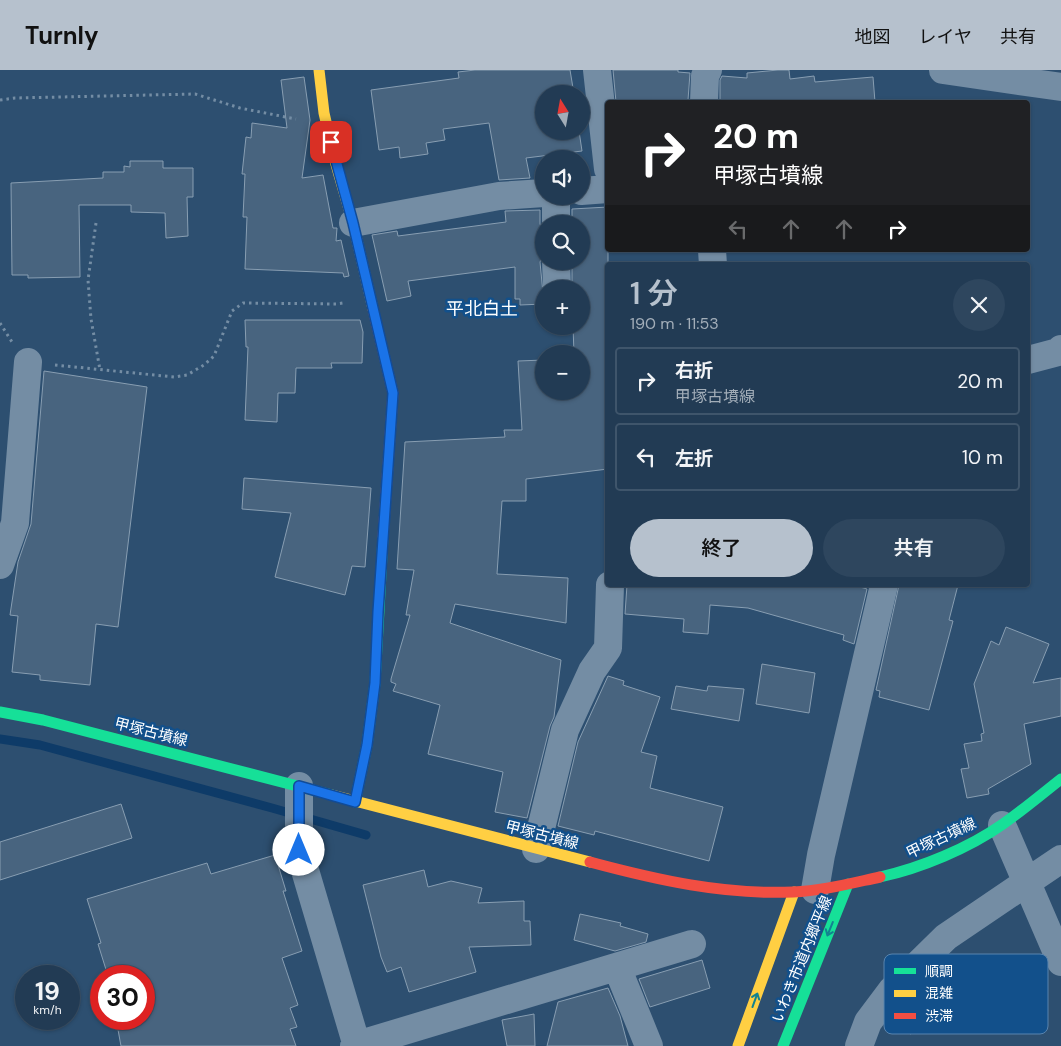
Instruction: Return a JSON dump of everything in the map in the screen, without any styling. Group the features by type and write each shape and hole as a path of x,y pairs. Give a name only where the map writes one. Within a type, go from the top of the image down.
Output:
{"main road":[{"path":"319,70 326,123 353,223 393,393 375,683 367,745 355,802"},
{"name":"甲塚古墳線","path":"0,712 43,720 654,879 726,892 805,891 903,872 940,858 1002,825 1061,779"},
{"name":"いわき市道内郷平線","path":"783,1046 848,884"},
{"name":"いわき市道内郷平線","path":"738,1046 805,891"}],"street":[{"path":"597,70 605,143"},
{"path":"704,100 705,76 708,70"},
{"path":"952,71 1061,87"},
{"path":"590,190 605,189"},
{"path":"353,223 499,196 535,194"},
{"path":"1030,359 1058,352 1061,349"},
{"path":"0,565 15,523 28,362"},
{"path":"536,849 565,730 592,671 608,648 610,587"},
{"path":"805,891 821,855 884,587"},
{"path":"299,786 299,850 356,1046 406,1039 617,967 692,944"},
{"path":"1002,825 1061,962"},
{"path":"929,954 946,937 1026,880 1061,859"},
{"path":"617,967 649,1046"},
{"path":"859,1046 868,1022 884,1001"}],"path":[{"path":"0,100 15,98 195,94 240,108 326,123"},
{"path":"96,223 88,280 91,319 100,370"},
{"path":"0,323 2,330 28,362 174,377 187,375 204,365 214,356 232,311 243,303 337,304 371,296"}],"building":[{"path":"475,70 570,70 572,85 535,85 535,140 580,140 582,150 535,150 535,157 526,158 530,178 499,180 489,123 443,129 445,140 426,143 428,154 400,158 399,147 379,150 371,90 459,78 458,72"},
{"path":"613,70 678,70 678,72 690,73 688,100 616,100"},
{"path":"789,70 790,79 814,76 815,82 873,77 875,100 720,100 720,80 722,76 747,78 747,73"},
{"path":"304,77 310,120 302,178 323,175 333,228 337,228 336,241 341,240 349,276 344,277 343,273 245,269 247,217 243,217 245,174 242,174 246,137 251,138 252,123 287,128 281,80"},
{"path":"130,161 163,161 163,168 193,168 193,197 187,197 188,236 166,238 165,213 131,212 131,205 79,205 80,277 28,278 28,275 12,275 11,183 103,178 103,172 124,172 124,166 130,167"},
{"path":"605,207 605,252 608,252 608,262 605,262 605,469 526,479 526,501 502,501 497,574 568,578 566,623 455,604 450,623 561,660 554,717 550,726 527,818 495,812 503,772 428,754 440,705 393,691 396,684 391,682 391,679 410,615 406,615 414,570 397,569 405,442 505,437 504,430 522,430 518,361 535,360 535,400 590,400 590,345 574,345 573,335 590,335 590,280 572,280 572,270 590,270 590,215 572,215 572,209"},
{"path":"540,210 540,215 535,215 535,270 541,270 542,280 535,280 535,304 520,305 520,299 515,299 515,267 408,281 411,296 387,301 372,235 397,231 398,236 506,222 505,211"},
{"path":"245,320 360,320 363,332 362,363 331,363 332,368 296,368 295,393 278,393 277,422 245,420 248,347 246,347"},
{"path":"44,371 147,387 118,627 96,624 90,685 40,680 40,675 12,672 18,616 10,615 18,562 31,524"},
{"path":"244,478 371,488 365,567 352,566 345,595 275,577 291,513 242,509"},
{"path":"627,587 860,587 867,589 854,644 843,640 844,635 748,608 710,605 708,634 683,632 684,619 625,614"},
{"path":"899,587 957,587 949,620 953,621 929,710 879,697 880,691 876,690"},
{"path":"1006,627 1049,644 1033,683 1061,678 1061,716 1024,724 1031,764 988,789 989,794 967,798 961,769 969,768 964,744 982,741 981,734 984,733 974,684 991,641 999,645"},
{"path":"762,664 815,673 809,713 756,704"},
{"path":"608,676 624,681 623,685 660,697 641,752 657,756 650,788 723,807 709,861 595,831 594,835 558,826 578,742"},
{"path":"676,686 707,691 708,686 744,689 739,721 671,709"},
{"path":"121,804 132,838 0,880 0,842"},
{"path":"275,855 286,891 283,891 302,951 282,958 298,1005 290,1008 297,1027 290,1029 296,1046 121,1046 118,1030 155,1030 155,965 105,965 98,944 101,943 87,899 207,863 211,874"},
{"path":"424,870 428,887 451,881 482,888 478,903 524,901 524,921 530,921 531,945 469,947 476,972 409,992 401,967 387,972 381,957 363,885"},
{"path":"580,914 621,923 620,926 648,934 646,942 615,951 574,940"},
{"path":"702,960 710,988 650,1007 639,979"},
{"path":"608,988 620,1016 628,1046 547,1046 558,1002"},
{"path":"534,1014 535,1046 507,1046 502,1020"}],"waterway":[{"path":"0,739 40,745 366,835"}],"traffic: fast":[{"path":"355,802 367,745 375,683 383,537"},
{"path":"0,712 43,720 332,795"},
{"path":"880,877 928,863 990,833 1061,779"},
{"path":"783,1046 848,884"}],"traffic: slow":[{"path":"319,70 324,113 373,309"},
{"path":"332,795 590,862"},
{"path":"738,1046 794,892"}],"traffic: jam":[{"path":"373,309 393,393 383,537"},
{"path":"590,862 640,875 691,885 742,891 793,892 815,890 880,877"}],"district":[{"name":"平北白土","path":"482,309"}],"route":[{"path":"299,850 299,786 355,802 367,745 375,683 393,393 389,369 353,223 331,142"}]}
